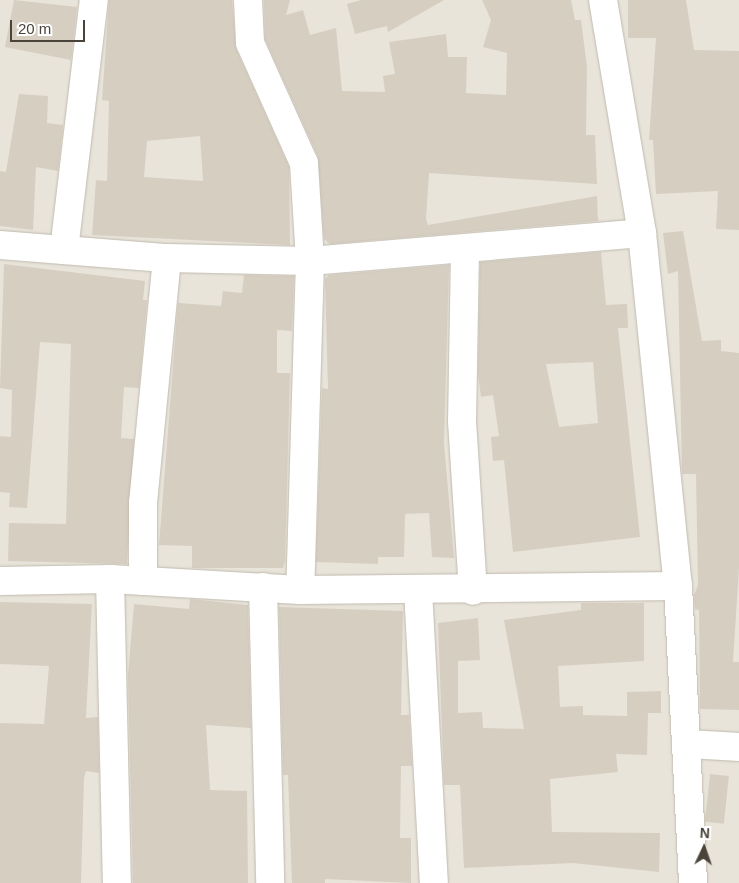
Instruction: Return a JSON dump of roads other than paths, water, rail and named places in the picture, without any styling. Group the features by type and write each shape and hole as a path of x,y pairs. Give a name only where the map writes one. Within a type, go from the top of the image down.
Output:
{"street":[{"path":"64,250 94,0"},
{"path":"248,0 250,43 304,163 310,260 300,590"},
{"path":"603,0 642,233 678,586 689,744 693,883"},
{"path":"0,245 167,258 310,260 465,251 642,233"},
{"path":"465,251 462,421 472,591"},
{"path":"143,581 143,503 167,258"},
{"path":"0,581 110,579 300,590 472,591 678,586"},
{"path":"110,579 117,883"},
{"path":"263,587 270,883"},
{"path":"418,590 434,883"},
{"path":"689,744 739,748"}]}
